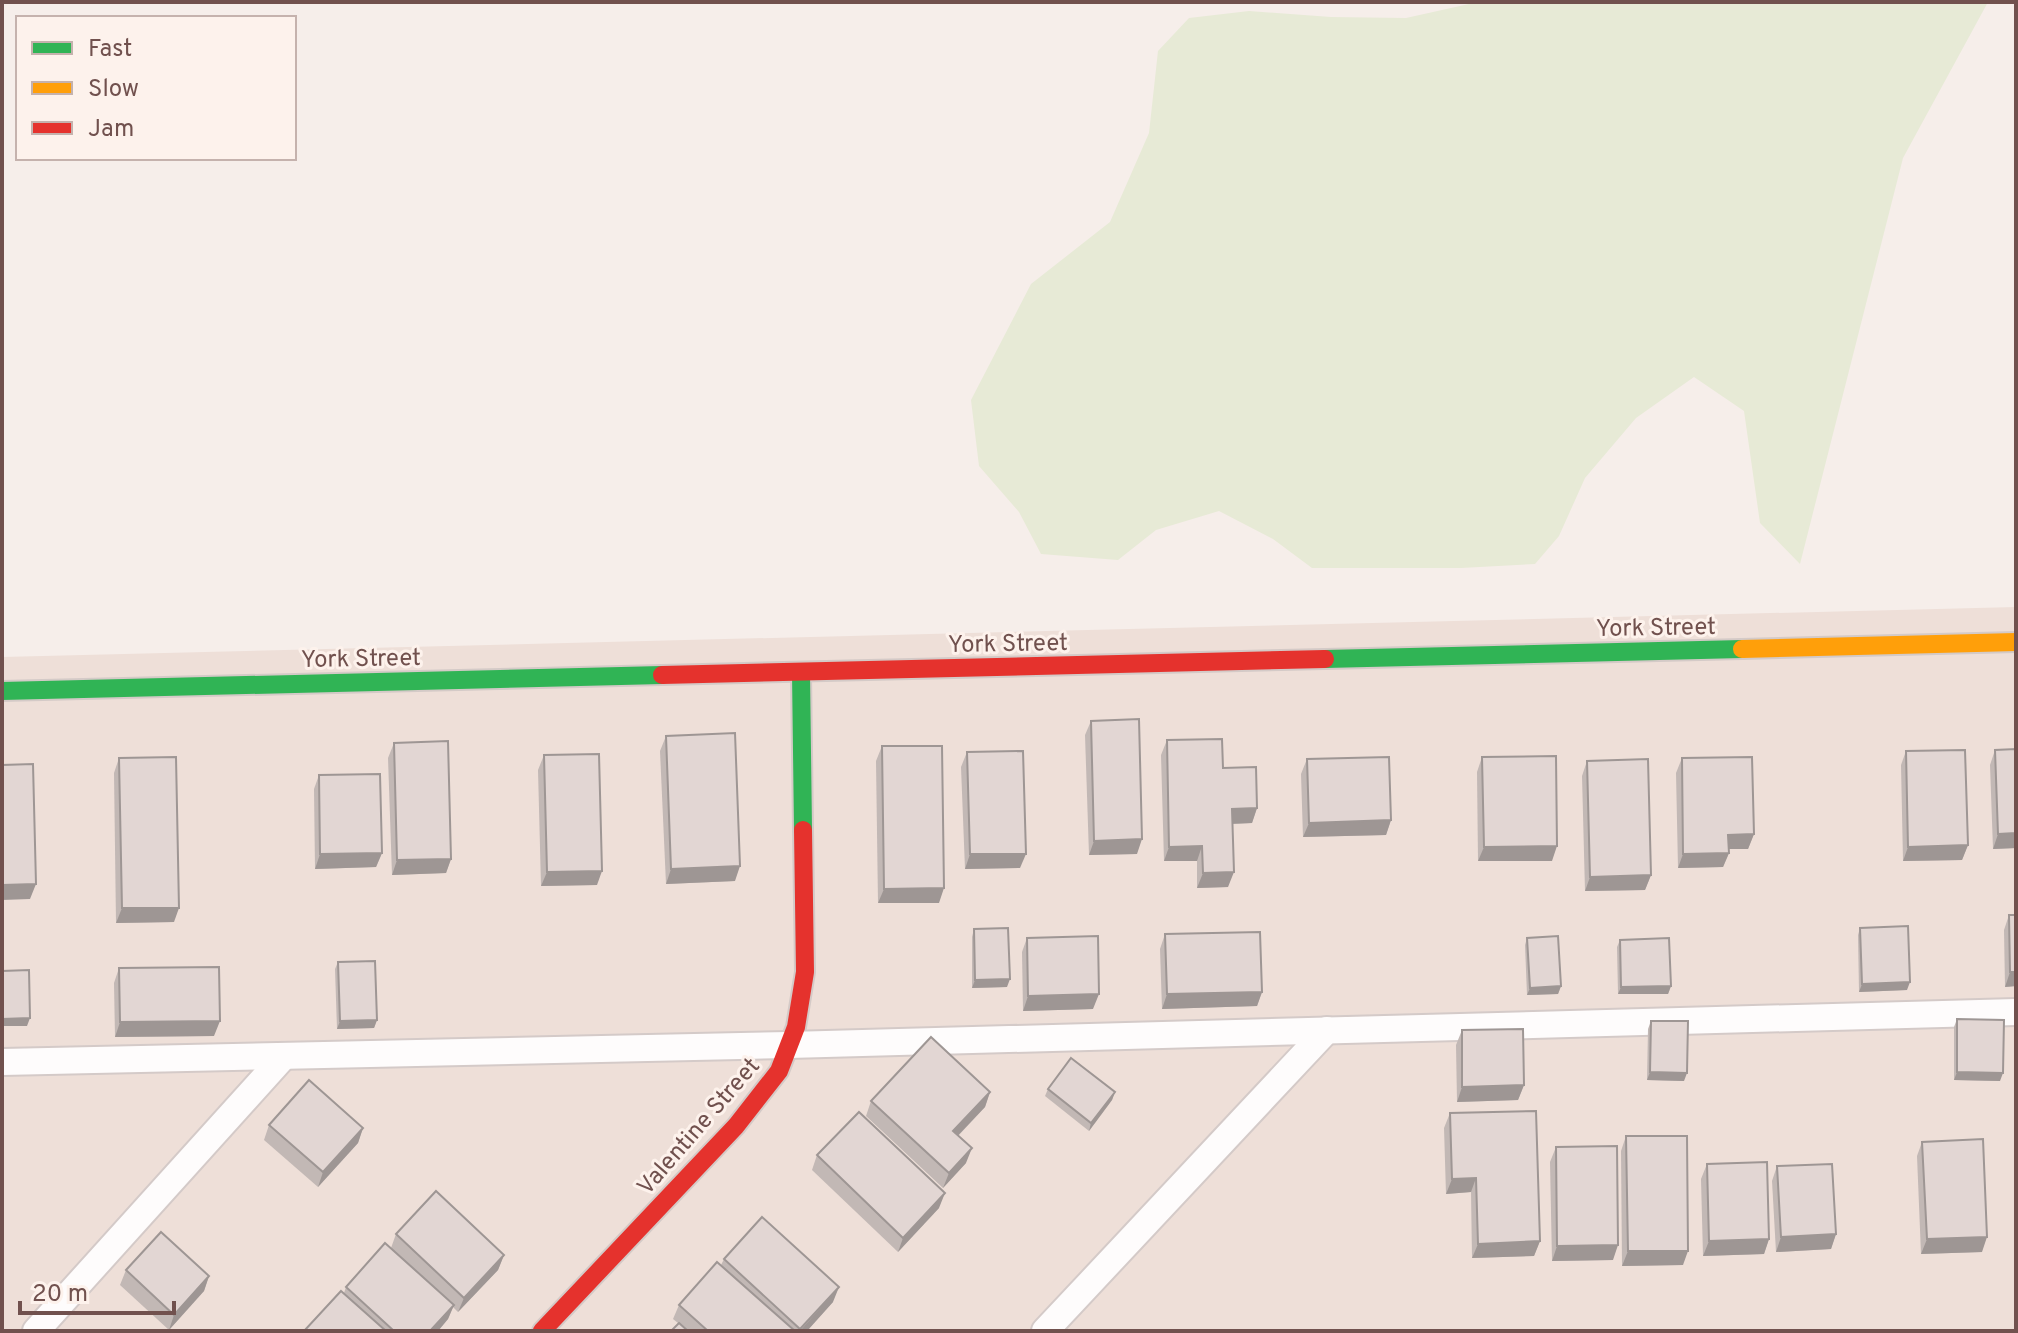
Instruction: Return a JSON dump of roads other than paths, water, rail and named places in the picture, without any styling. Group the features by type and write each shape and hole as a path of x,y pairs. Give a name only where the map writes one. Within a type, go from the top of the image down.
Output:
{"street":[{"name":"York Street","path":"2,691 2016,642"},
{"name":"Valentine Street","path":"542,1331 736,1126 779,1071 796,1027 805,972 801,672"}],"lane":[{"path":"2,1062 789,1045 2016,1012"},
{"path":"1045,1331 1327,1030"},
{"path":"36,1331 284,1056"}]}
